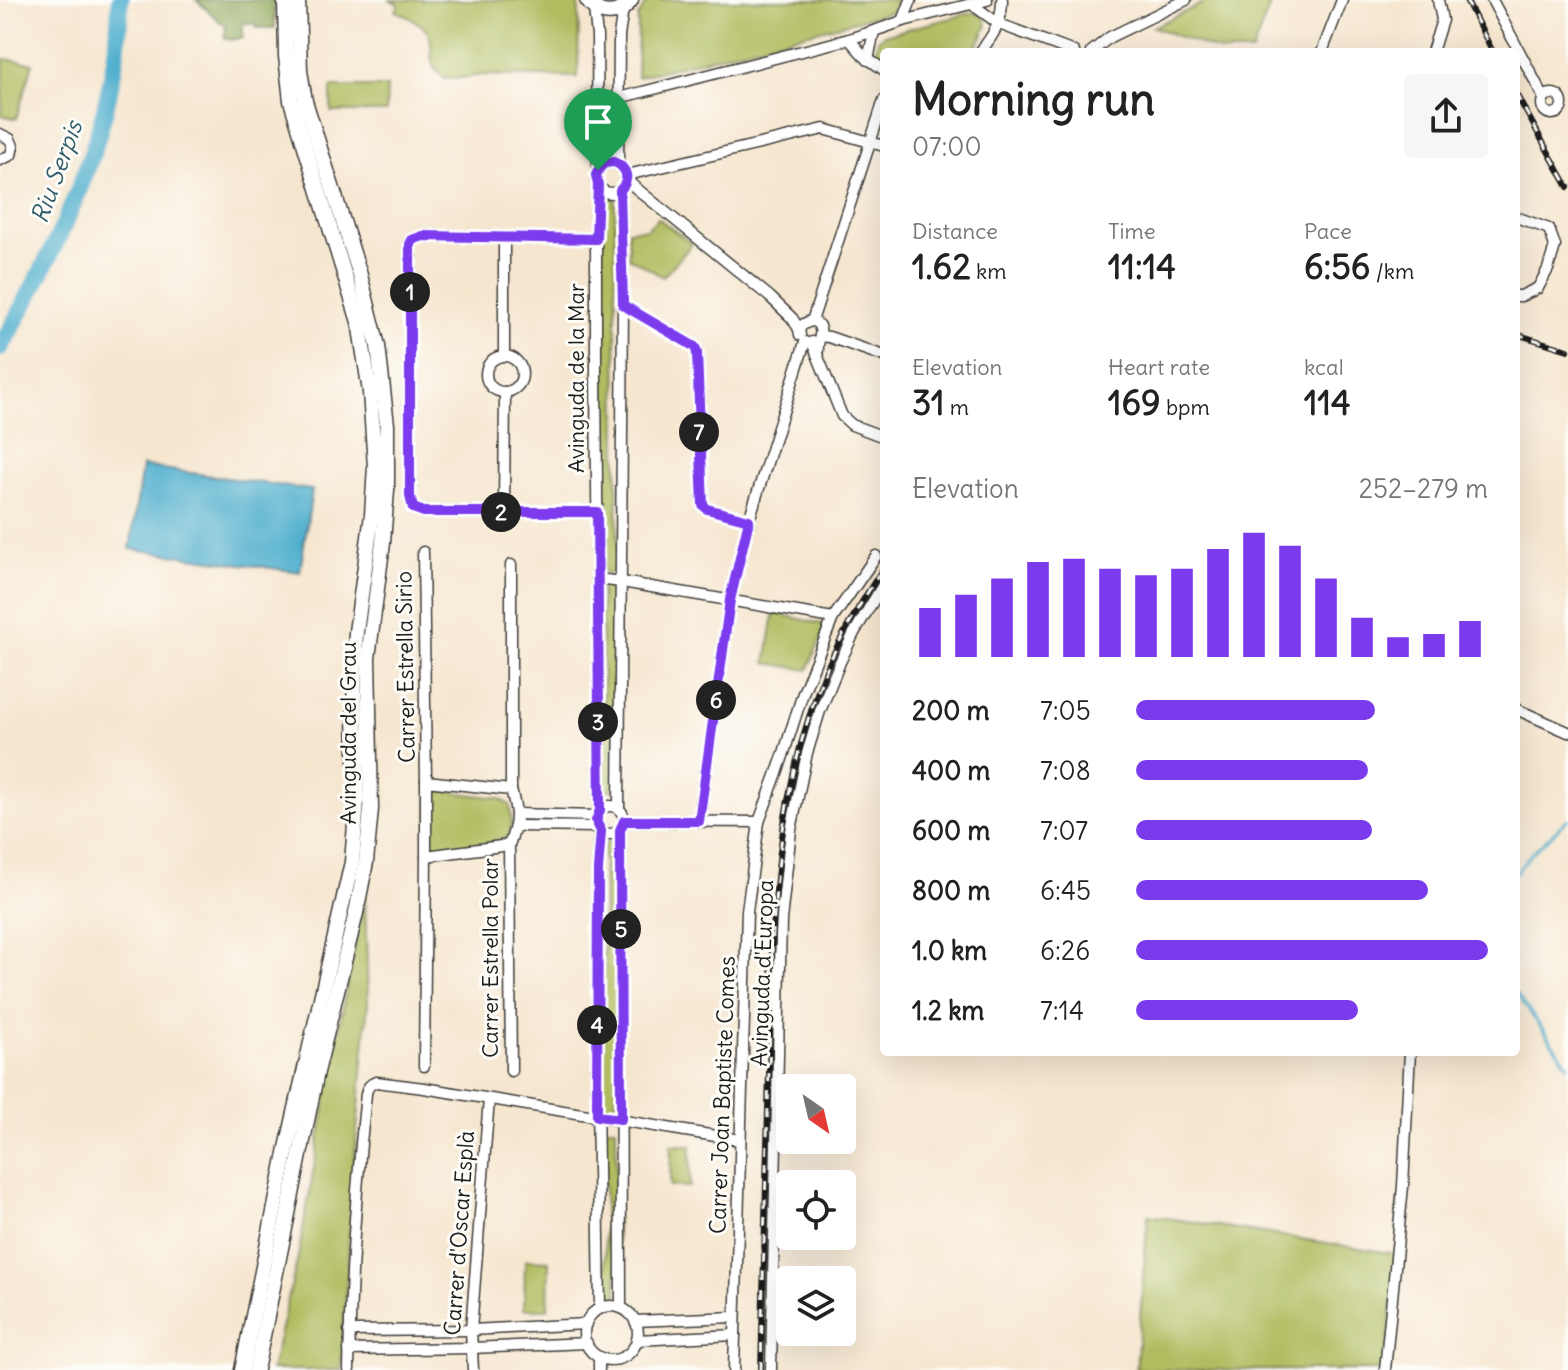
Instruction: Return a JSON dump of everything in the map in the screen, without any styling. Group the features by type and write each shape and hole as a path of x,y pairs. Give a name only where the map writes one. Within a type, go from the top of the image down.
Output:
{"main road":[{"name":"Avinguda del Grau","path":"242,1370 281,1175 346,897 354,850 357,800 356,632 371,526 375,466 373,416 359,322 291,101 285,0"},
{"name":"Avinguda del Grau","path":"256,1370 317,1072 366,862 371,809 368,658 388,469 385,402 378,346 360,275 305,101 300,71 298,0"},
{"path":"590,4 608,13 627,5"}],"street":[{"path":"903,21 911,0"},
{"path":"619,98 987,0"},
{"path":"983,48 999,24 1002,0"},
{"path":"1096,48 1110,37 1186,0"},
{"path":"1324,48 1342,0"},
{"path":"1433,48 1442,20 1438,0"},
{"path":"1492,0 1517,48"},
{"path":"590,4 597,36 596,180 606,192 613,193 624,182 824,129 880,145"},
{"path":"618,164 619,36 627,5"},
{"path":"973,5 999,24 1062,48"},
{"path":"868,60 874,31"},
{"path":"849,39 868,60 880,68"},
{"path":"1520,53 1544,98 1542,107 1549,113 1558,112 1564,98 1553,94 1544,98"},
{"path":"880,112 800,336 842,342 880,355"},
{"path":"0,134 10,139 13,146 11,155 0,160"},
{"path":"598,170 605,163 614,162 624,168 619,809"},
{"path":"624,182 770,297 792,318 805,324 818,325 818,358 842,416 852,425 880,436"},
{"name":"Avinguda de la Mar","path":"598,185 597,1116 600,1309"},
{"path":"1520,218 1549,229 1555,246 1538,288 1520,296"},
{"path":"596,239 423,236 412,240 410,496 413,508 420,512 597,512"},
{"path":"504,237 504,356"},
{"path":"623,305 695,347 703,505 707,509 749,520"},
{"path":"699,821 730,600 749,520 817,338"},
{"path":"818,358 830,347 842,342"},
{"path":"504,356 519,364 522,376 516,387 505,392 494,389 486,373 492,361 504,356"},
{"path":"504,512 505,392"},
{"name":"Carrer Estrella Sirio","path":"423,552 426,781"},
{"name":"Carrer Joan Baptiste Comes","path":"734,1370 747,911 759,822 803,693 833,618 876,556"},
{"path":"511,565 511,790 516,820 598,821 614,834 622,825 759,822"},
{"path":"597,579 833,618"},
{"name":"Avinguda d'Europa","path":"771,1370 781,920 789,842 802,769 820,711 854,633 880,590"},
{"path":"1520,711 1568,732"},
{"path":"424,1066 426,781 511,790"},
{"path":"598,821 609,806 623,814 621,1308"},
{"name":"Carrer Estrella Polar","path":"511,1071 509,845 516,820"},
{"name":"Carrer Estrella Polar","path":"426,856 509,845"},
{"path":"1385,1370 1403,1186 1410,1056"},
{"path":"349,1370 355,1210 367,1088 372,1083 621,1119 740,1140"},
{"name":"Carrer d'Oscar Esplà","path":"473,1370 471,1330 489,1099"},
{"path":"611,1306 621,1308 627,1311 637,1327 634,1348 622,1357 609,1360 599,1357 587,1343 584,1334 586,1324 600,1309 611,1306"},
{"path":"635,1321 735,1317"},
{"path":"349,1331 471,1330 586,1324"},
{"path":"637,1340 735,1335"},
{"path":"349,1350 587,1343"},
{"path":"599,1357 599,1370"},
{"path":"622,1357 622,1370"}],"green space":[{"path":"196,0 274,0 275,28 257,28 256,24 243,23 243,38 224,38 226,27"},
{"path":"389,0 577,0 578,77 484,75 445,79 432,61 431,40 426,29 396,11 399,4"},
{"path":"648,0 896,0 891,12 637,77 638,17"},
{"path":"1210,0 1272,0 1254,48 1211,48 1153,27"},
{"path":"971,13 984,17 987,26 974,48 880,48 880,57 875,53 878,40 884,35"},
{"path":"4,59 33,63 16,119 2,115"},
{"path":"331,87 387,87 386,112 331,112"},
{"path":"615,198 618,570 613,574 603,571 602,201"},
{"path":"658,218 692,244 663,277 629,257 628,230 647,229"},
{"path":"603,582 617,586 616,790 604,790"},
{"path":"774,613 826,625 808,670 766,663"},
{"path":"437,790 499,798 510,805 512,822 509,837 485,844 434,850 429,847 428,797"},
{"path":"614,841 616,1109 603,1108 604,842"},
{"path":"365,897 368,1002 341,1370 271,1370 298,1257"},
{"path":"604,1128 616,1128 617,1297 605,1297"},
{"path":"671,1145 691,1145 690,1187 670,1186"},
{"path":"1148,1215 1397,1254 1385,1370 1136,1370"},
{"path":"525,1260 549,1261 548,1309 524,1309"}],"water":[{"path":"142,466 312,490 300,572 130,549"}],"waterway":[{"name":"Riu Serpis","path":"0,348 44,266 82,181 109,92 117,46 120,0"},
{"path":"1520,868 1568,819"},
{"path":"1520,999 1568,1065"}],"railway":[{"path":"1466,0 1491,48"},
{"path":"1520,101 1568,187"},
{"path":"1520,335 1568,350"},
{"path":"761,1370 771,969 785,818 795,768 827,668 853,616 880,573"}],"route":[{"path":"614,162 627,175 620,190 623,305 690,343 697,353 703,505 707,509 749,520 730,600 699,821 624,821 620,830 621,1119 597,1116 598,870 601,831 596,821 600,810 597,512 424,512 413,508 410,496 412,240 423,236 596,239 598,170 605,163 614,162"}]}
